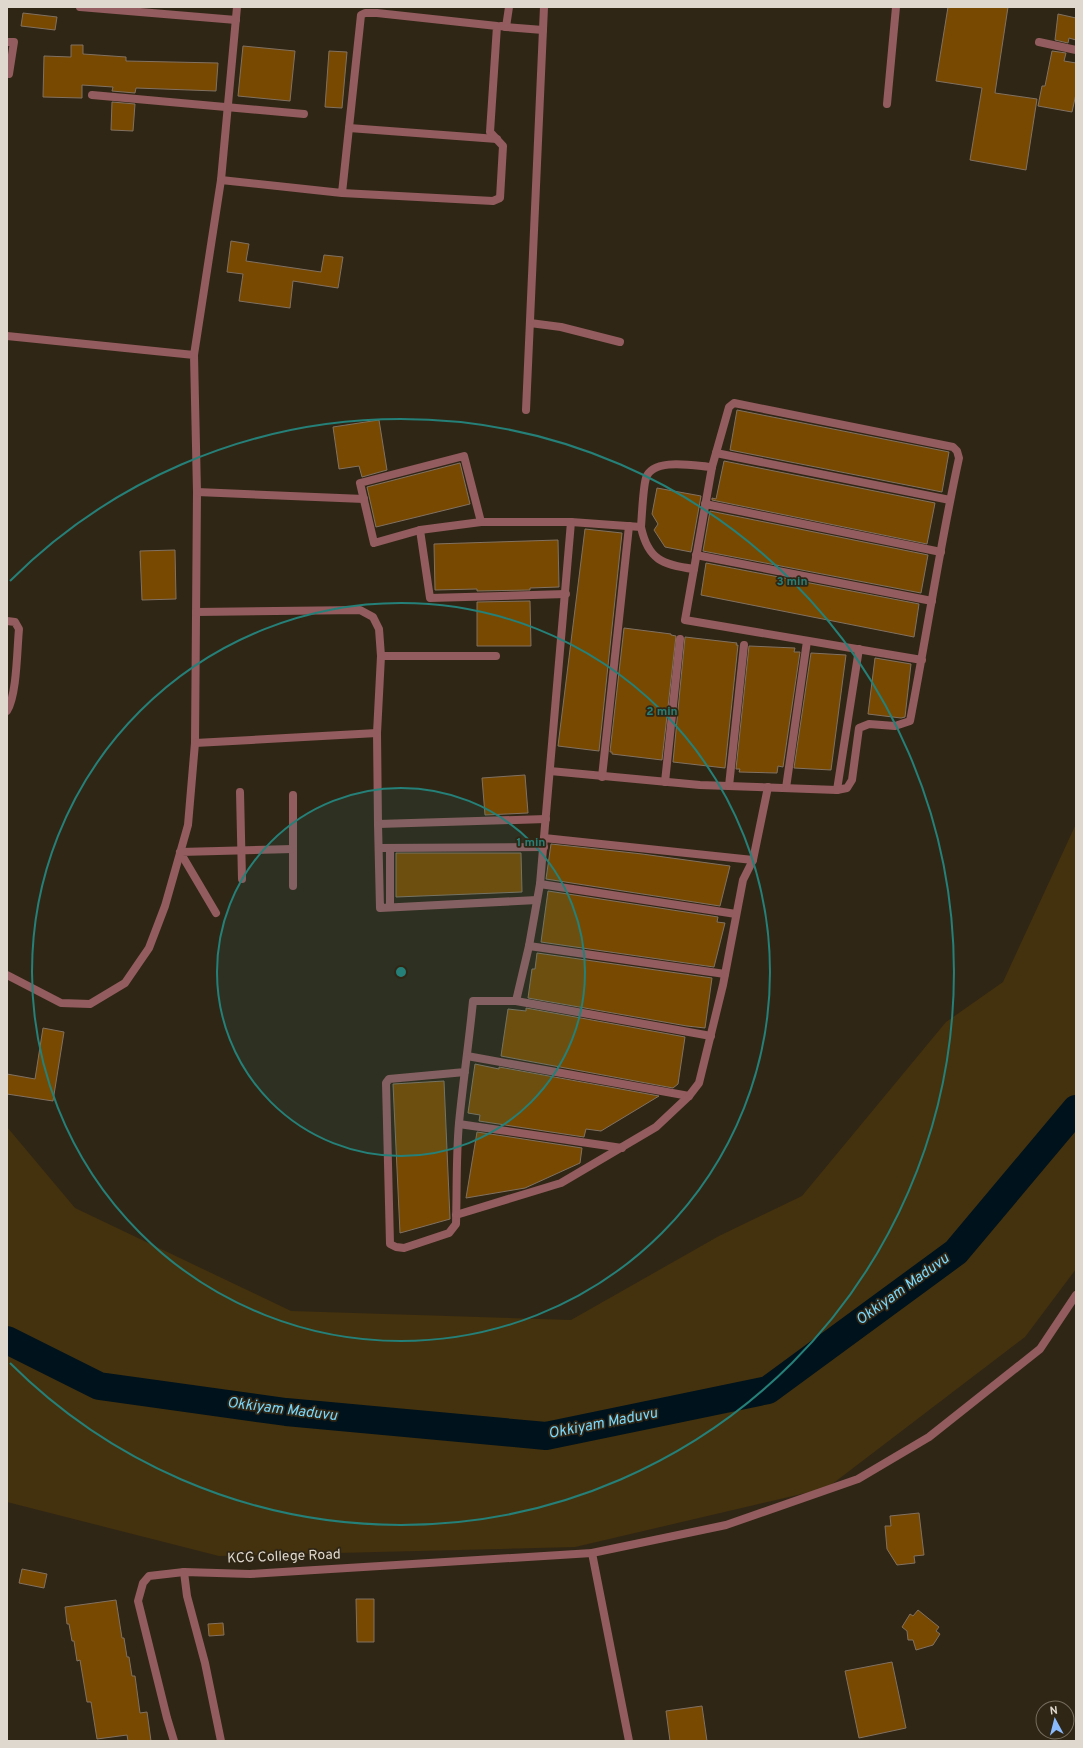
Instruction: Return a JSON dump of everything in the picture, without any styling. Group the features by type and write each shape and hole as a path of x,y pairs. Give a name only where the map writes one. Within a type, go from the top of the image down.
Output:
{"street":[{"path":"80,7 236,20"},
{"path":"7,974 61,1004 90,1004 125,983 148,948 165,906 188,824 196,743 197,492 194,355 221,180 238,7"},
{"path":"506,27 509,7"},
{"path":"526,410 544,7"},
{"path":"887,104 896,7"},
{"path":"342,193 359,19 361,15 377,10 497,26 543,30"},
{"path":"221,180 342,193 492,201 500,198 503,146 490,132 497,26"},
{"path":"7,42 14,42 9,74"},
{"path":"1039,42 1076,50"},
{"path":"92,95 304,114"},
{"path":"348,128 497,139"},
{"path":"530,323 561,327 620,342"},
{"path":"7,336 194,355"},
{"path":"550,771 665,782 768,788 837,790 847,788 852,780 859,728 869,724 895,726 910,721 922,660 958,458 957,451 953,447 734,403 729,407 712,467 685,620 922,660"},
{"path":"716,453 950,500"},
{"path":"481,522 464,456 360,484 374,543 420,530 481,522 571,522 641,527"},
{"path":"694,569 671,566 658,560 643,539 641,527 646,477 656,467 668,464 712,467"},
{"path":"197,492 364,499"},
{"path":"705,504 941,552"},
{"path":"516,1000 529,946 540,884 571,522"},
{"path":"602,776 629,526"},
{"path":"420,530 430,598 566,594"},
{"path":"696,555 932,601"},
{"path":"196,612 360,610 373,616 379,629 381,656 377,733 380,908 537,900"},
{"path":"7,621 15,622 19,629 13,692 8,708"},
{"path":"665,782 680,639"},
{"path":"786,788 807,641"},
{"path":"729,786 744,645"},
{"path":"837,790 859,649"},
{"path":"381,656 496,656"},
{"path":"196,743 377,733"},
{"path":"456,1215 561,1183 656,1127 689,1096 699,1083 725,974 743,880 753,860 768,788"},
{"path":"240,792 242,879"},
{"path":"293,796 293,886"},
{"path":"378,824 546,819"},
{"path":"544,838 753,860"},
{"path":"379,848 544,847"},
{"path":"390,848 390,907"},
{"path":"180,852 293,849"},
{"path":"180,852 216,913"},
{"path":"540,884 736,914"},
{"path":"529,946 725,974"},
{"path":"465,1072 389,1079 386,1083 390,1244 396,1247 404,1248 449,1233 456,1224 459,1124 467,1056 473,1001 516,1000 711,1036"},
{"path":"467,1056 689,1096"},
{"path":"459,1124 622,1148"},
{"name":"KCG College Road","path":"174,1741 138,1601 143,1583 149,1576 184,1572 250,1574 592,1553 726,1525 858,1479 929,1437 1040,1349 1076,1295"},
{"path":"592,1553 628,1741"},
{"path":"184,1572 187,1596 205,1663 221,1741"}],"shaded area":[{"path":"1076,824 1076,1269 1025,1337 827,1488 575,1547 219,1556 7,1502 7,1127 75,1208 291,1311 571,1320 719,1236 802,1196 946,1022 1003,982"}],"building":[{"path":"948,7 1008,7 995,93 1037,99 1026,170 970,160 982,88 936,81"},
{"path":"23,13 57,17 55,30 21,26"},
{"path":"1058,14 1076,18 1076,40 1069,38 1068,43 1055,40"},
{"path":"71,45 83,45 83,54 126,57 126,61 218,63 216,91 136,88 135,93 112,91 113,87 82,85 82,98 43,97 44,56 71,57"},
{"path":"243,46 295,51 290,101 238,96"},
{"path":"329,51 347,52 342,108 325,107"},
{"path":"1052,51 1066,53 1064,61 1076,63 1076,94 1072,112 1038,106 1042,86 1045,86"},
{"path":"112,102 135,104 133,131 111,130"},
{"path":"231,241 249,244 246,261 321,272 324,255 343,257 338,288 293,281 290,308 239,301 243,274 227,272"},
{"path":"737,410 949,452 942,492 730,450"},
{"path":"379,420 387,470 362,477 359,466 339,469 333,427"},
{"path":"724,461 935,503 927,544 712,500 712,498 716,499"},
{"path":"460,463 470,504 376,527 367,487"},
{"path":"657,488 701,496 691,552 665,547 654,530 658,524 652,514"},
{"path":"710,511 928,555 921,593 703,551"},
{"path":"585,529 622,533 599,751 558,746"},
{"path":"558,540 559,587 530,588 530,590 435,590 434,544"},
{"path":"175,550 176,599 142,600 140,551"},
{"path":"706,563 919,604 914,637 701,595"},
{"path":"530,601 531,646 477,646 477,602"},
{"path":"624,628 671,634 676,636 662,760 612,754 612,752 610,752"},
{"path":"685,637 737,643 736,645 738,645 725,768 673,762"},
{"path":"749,646 795,648 794,652 800,652 783,767 778,766 777,773 739,772 740,769 736,769"},
{"path":"811,653 846,655 831,770 794,768"},
{"path":"875,658 911,664 905,717 901,718 868,714"},
{"path":"525,775 528,813 485,815 482,778"},
{"path":"551,844 730,866 720,906 546,879"},
{"path":"396,853 521,853 522,892 396,897"},
{"path":"548,891 718,917 717,922 725,923 714,967 541,942"},
{"path":"537,953 712,978 705,1028 528,998 532,969 535,969"},
{"path":"526,1008 685,1037 678,1084 673,1088 501,1056 508,1009 526,1011"},
{"path":"43,1028 64,1032 53,1101 7,1094 7,1074 35,1079"},
{"path":"475,1064 659,1096 601,1131 586,1129 584,1137 479,1121 480,1115 468,1113"},
{"path":"444,1081 450,1219 400,1233 393,1084"},
{"path":"477,1132 582,1148 580,1163 525,1188 466,1198"},
{"path":"919,1513 924,1555 914,1556 915,1563 897,1565 887,1549 885,1526 891,1526 890,1516"},
{"path":"22,1569 47,1574 44,1588 19,1583"},
{"path":"356,1599 374,1599 374,1642 357,1642"},
{"path":"116,1600 122,1638 124,1638 127,1657 129,1657 132,1676 135,1676 140,1713 147,1712 151,1741 128,1741 127,1735 97,1739 91,1702 87,1702 80,1660 77,1661 74,1641 72,1641 69,1624 67,1624 65,1607"},
{"path":"918,1610 939,1627 936,1631 940,1634 933,1645 916,1650 913,1640 908,1640 907,1631 902,1627 910,1614 913,1616"},
{"path":"223,1623 224,1635 209,1636 208,1624"},
{"path":"892,1662 906,1728 859,1738 845,1671"},
{"path":"702,1706 707,1741 670,1741 666,1711"}],"waterway":[{"name":"Okkiyam Maduvu","path":"7,1340 99,1386 286,1412 546,1436 768,1390 956,1252 1076,1109"}]}
